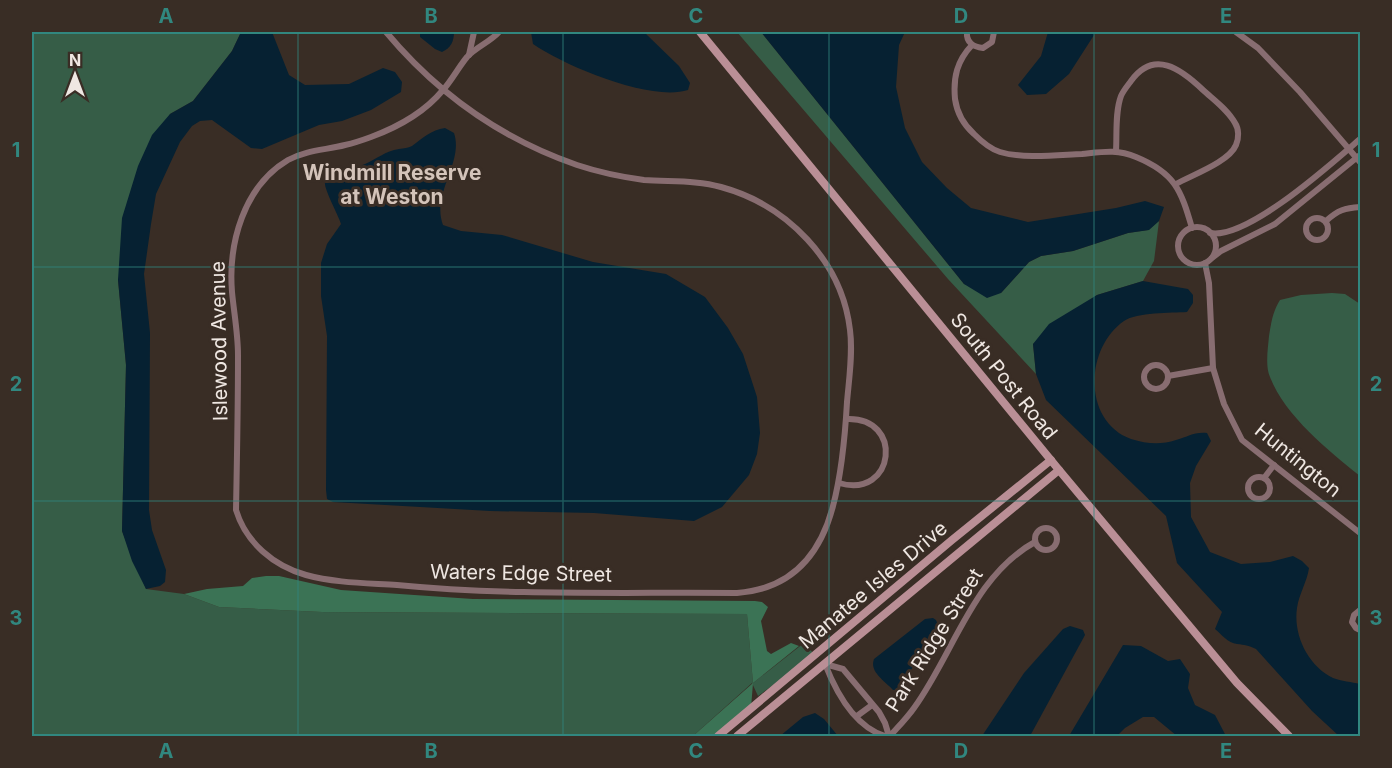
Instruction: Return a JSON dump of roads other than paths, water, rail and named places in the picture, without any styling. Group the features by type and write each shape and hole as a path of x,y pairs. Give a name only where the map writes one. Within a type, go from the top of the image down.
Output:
{"street":[{"path":"386,32 443,91 492,126 527,145 579,166 614,175 720,186 773,209 796,226 814,246 842,292 850,330 846,419 839,483 854,486 869,482 881,471 886,456 884,441 876,428 862,420 846,419"},
{"path":"469,56 474,32"},
{"path":"469,56 496,32"},
{"name":"South Post Road","path":"700,32 1059,470 1238,683 1290,736"},
{"path":"967,32 969,41 977,47 988,46 994,37 994,32"},
{"path":"1236,32 1258,48 1350,148 1359,158 1275,224 1221,251 1205,263 1191,264 1184,261 1178,247 1182,236 1192,228 1201,228 1218,235 1257,219 1350,148 1360,139"},
{"path":"972,45 963,55 957,70 954,85 956,107 965,126 984,144 1000,152 1025,155 1116,151 1152,165 1176,184 1192,228"},
{"name":"Islewood Avenue","path":"271,557 249,538 241,526 236,510 238,339 232,290 232,263 239,224 251,197 273,170 307,153 345,145 392,129 428,106 443,91 469,56"},
{"path":"1116,151 1121,96 1138,71 1157,63 1169,66 1196,82 1229,113 1236,124 1238,133 1237,144 1230,155 1176,184"},
{"path":"1326,221 1338,210 1360,207"},
{"path":"1210,233 1215,246 1212,258"},
{"name":"Huntington","path":"1205,263 1209,283 1214,368 1224,404 1242,440 1360,533"},
{"path":"1155,365 1164,368 1168,376 1165,385 1157,389 1148,387 1144,378 1146,369 1155,365"},
{"path":"1168,376 1214,368"},
{"name":"Manatee Isles Drive","path":"718,736 960,533 1051,460"},
{"path":"1264,478 1274,465"},
{"name":"Manatee Isles Drive","path":"737,736 1059,470"},
{"name":"Waters Edge Street","path":"271,557 290,569 306,575 350,582 445,590 755,592 774,586 797,571 818,548 828,523 839,483"},
{"name":"Park Ridge Street","path":"888,736 915,708 991,578 1017,552 1035,542"},
{"path":"1360,610 1354,615 1352,622 1360,630"},
{"path":"815,655 825,664"},
{"name":"Park Ridge Street","path":"825,664 843,669 885,723 888,736"},
{"name":"Park Ridge Street","path":"825,664 837,692 857,716 876,734 888,736"},
{"path":"857,716 872,705"}],"water":[{"path":"241,32 272,32 289,75 305,85 349,84 383,68 395,72 402,82 401,92 371,110 342,121 319,125 262,149 251,148 212,120 200,121 192,126 180,142 156,194 144,274 150,333 149,510 152,530 166,570 165,582 160,586 146,589 132,561 122,531 126,365 118,280 122,218 138,166 152,135 170,114 193,101 232,51"},
{"path":"420,32 454,32 453,41 442,52 420,37"},
{"path":"531,32 644,32 679,66 690,83 688,90 652,91 608,80 547,53 533,44"},
{"path":"761,32 905,32 899,45 896,87 905,128 922,162 947,188 971,208 1028,222 1145,201 1164,207 1159,221 1149,230 1128,233 1073,251 1041,256 1029,262 1001,293 987,298 964,284"},
{"path":"1048,32 1096,32 1069,74 1046,94 1027,95 1018,85 1041,56"},
{"path":"445,128 454,133 456,144 452,167 441,202 440,213 443,225 461,231 502,235 593,262 666,274 705,297 728,328 743,354 757,397 760,433 757,454 749,475 722,507 694,521 594,513 490,511 333,502 327,499 327,336 321,296 321,263 327,244 341,224 326,189 325,181 328,175 337,169 360,166 389,151 410,147 431,132"},
{"path":"1143,281 1188,289 1193,295 1193,303 1187,312 1130,318 1111,333 1096,365 1094,383 1097,401 1104,417 1115,430 1131,439 1143,442 1165,443 1194,434 1207,433 1211,441 1196,466 1190,483 1191,517 1210,552 1241,564 1270,562 1293,556 1309,568 1297,608 1297,629 1300,639 1310,658 1324,673 1336,679 1360,684 1360,736 1339,736 1312,711 1256,649 1231,642 1215,629 1222,612 1177,563 1166,516 1046,400 1036,374 1033,344 1049,324 1097,295"},
{"path":"933,618 938,625 899,690 893,690 876,672 874,659 925,619"},
{"path":"1070,626 1083,630 1085,635 1030,736 982,736 1024,673 1063,629"},
{"path":"1123,645 1141,646 1168,661 1180,659 1190,674 1188,688 1195,705 1215,715 1226,736 1177,736 1154,717 1143,717 1117,736 1069,736"},
{"path":"815,713 824,719 838,736 780,736 803,717"}],"district":[{"name":"Windmill Reserve at Weston","path":"392,185"}]}
